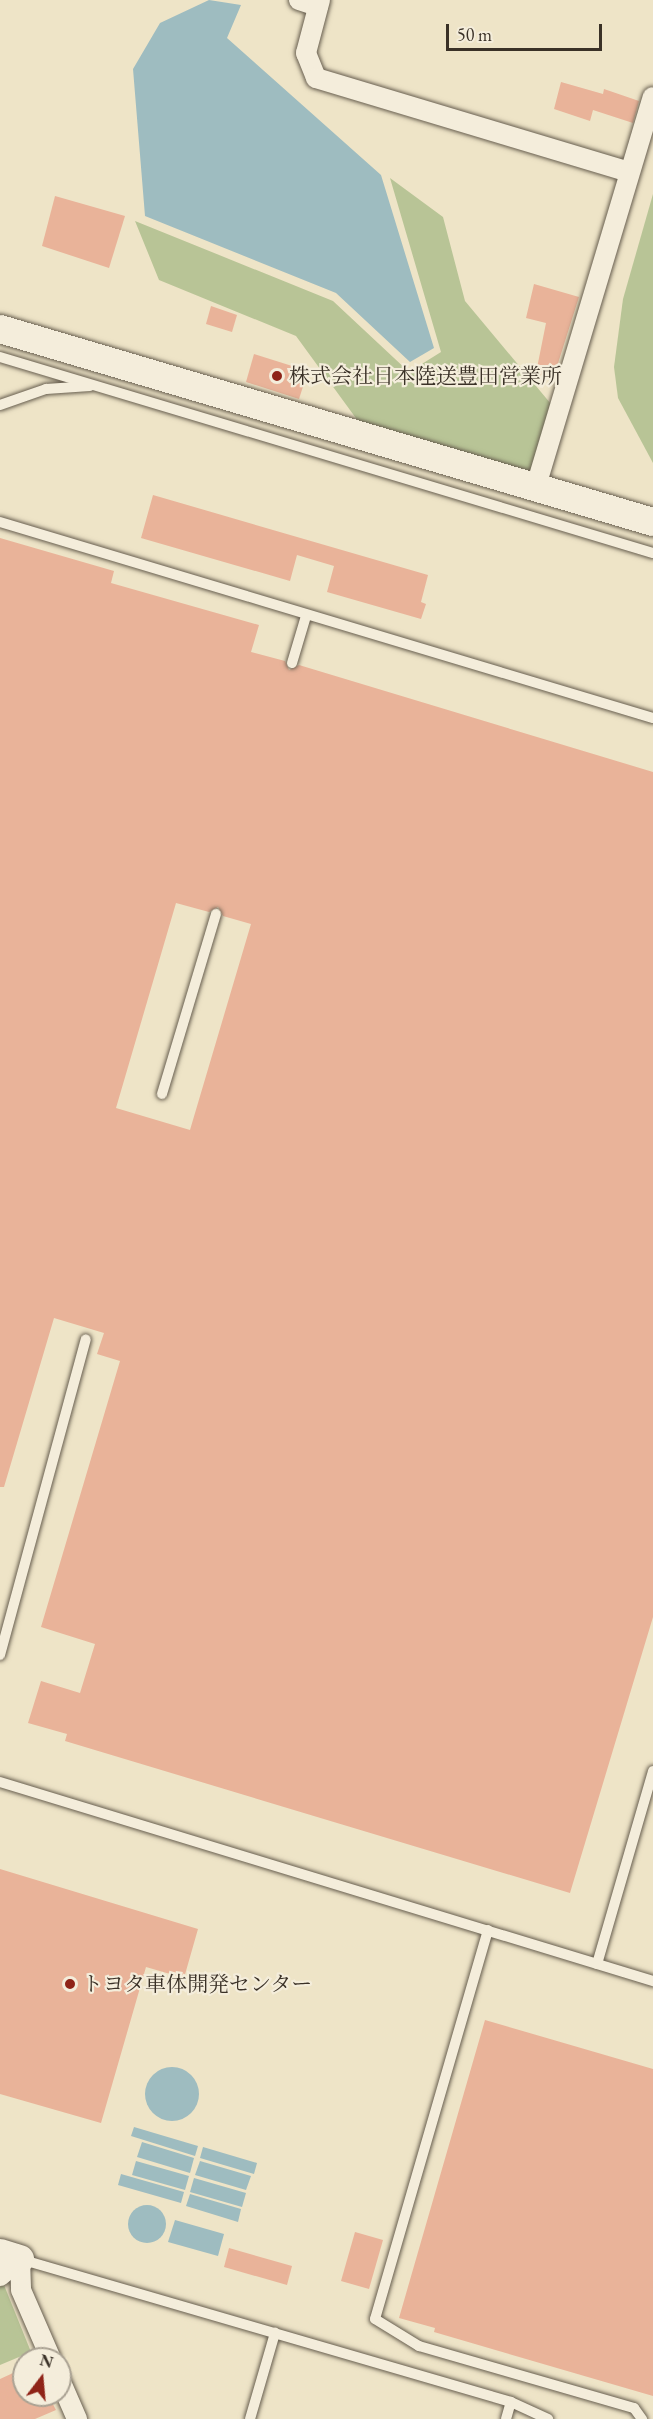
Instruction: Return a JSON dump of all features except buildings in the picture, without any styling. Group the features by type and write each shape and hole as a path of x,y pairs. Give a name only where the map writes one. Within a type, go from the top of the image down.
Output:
{"street":[{"path":"299,0 319,3 306,53 316,78 630,172"},
{"path":"536,486 653,97"},
{"path":"0,329 653,522"},
{"path":"7,2263 46,2347"}],"lane":[{"path":"0,357 653,554"},
{"path":"0,405 46,389 99,386"},
{"path":"0,522 306,616 653,718"},
{"path":"292,663 306,616"},
{"path":"162,1094 216,914"},
{"path":"0,1655 86,1339"},
{"path":"597,1964 653,1771"},
{"path":"0,1782 653,1981"},
{"path":"488,1930 375,2319 419,2346 634,2408 642,2419"},
{"path":"7,2263 275,2333 511,2402 548,2419"},
{"path":"250,2419 275,2333"},
{"path":"506,2419 511,2402"}],"green space":[{"path":"390,178 443,217 465,301 551,404 530,475 358,421 296,336 159,280 135,221 333,301 409,372 441,352"},
{"path":"653,194 653,463 618,398 614,367 623,299"},
{"path":"4,2285 29,2347 12,2347 12,2360 0,2365 0,2287"}],"water":[{"path":"209,0 241,5 227,38 381,175 434,348 410,362 336,293 145,216 133,69 160,23"},
{"path":"167,2067 177,2067 187,2071 195,2079 199,2094 195,2109 187,2117 177,2121 167,2121 157,2117 149,2109 145,2099 145,2089 149,2079 157,2071"},
{"path":"134,2127 198,2146 195,2156 131,2136"},
{"path":"142,2142 194,2158 190,2173 137,2157"},
{"path":"203,2147 257,2163 254,2174 200,2158"},
{"path":"136,2161 189,2176 185,2190 132,2175"},
{"path":"200,2161 251,2176 246,2190 195,2175"},
{"path":"121,2174 184,2192 181,2203 118,2185"},
{"path":"194,2178 246,2193 242,2207 190,2192"},
{"path":"190,2194 241,2209 238,2222 186,2206"},
{"path":"147,2205 160,2211 166,2224 160,2237 147,2243 134,2237 128,2224 134,2211"},
{"path":"175,2220 224,2234 218,2256 168,2242"}],"place":[{"name":"株式会社日本陸送豊田営業所","path":"277,376"},
{"name":"トヨタ車体開発センター","path":"70,1984"}]}
